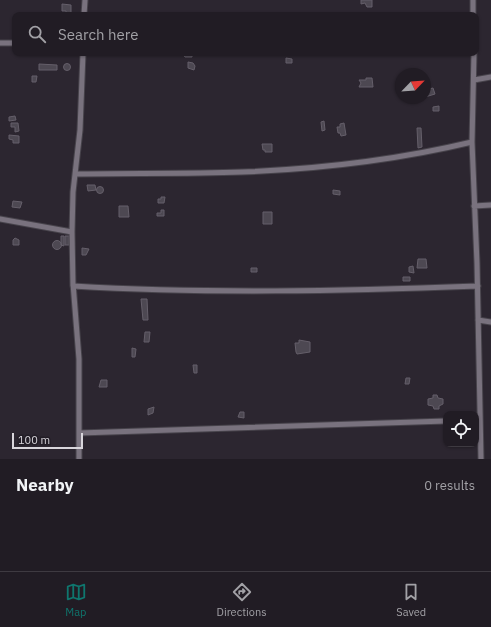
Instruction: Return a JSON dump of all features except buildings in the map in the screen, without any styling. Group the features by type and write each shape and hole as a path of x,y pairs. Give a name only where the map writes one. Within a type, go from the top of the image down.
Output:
{"street":[{"path":"84,12 85,0"},
{"path":"473,0 473,12"},
{"path":"0,42 12,43"},
{"path":"79,459 79,359 73,286 72,232 75,174 80,130 83,56"},
{"path":"474,56 472,142 478,286 478,411"},
{"path":"474,80 491,77"},
{"path":"75,174 290,170 415,154 472,142"},
{"path":"474,206 491,205"},
{"path":"0,220 72,232"},
{"path":"73,286 308,291 478,286"},
{"path":"478,320 491,322"},
{"path":"79,433 443,421"},
{"path":"479,430 482,459"}]}
